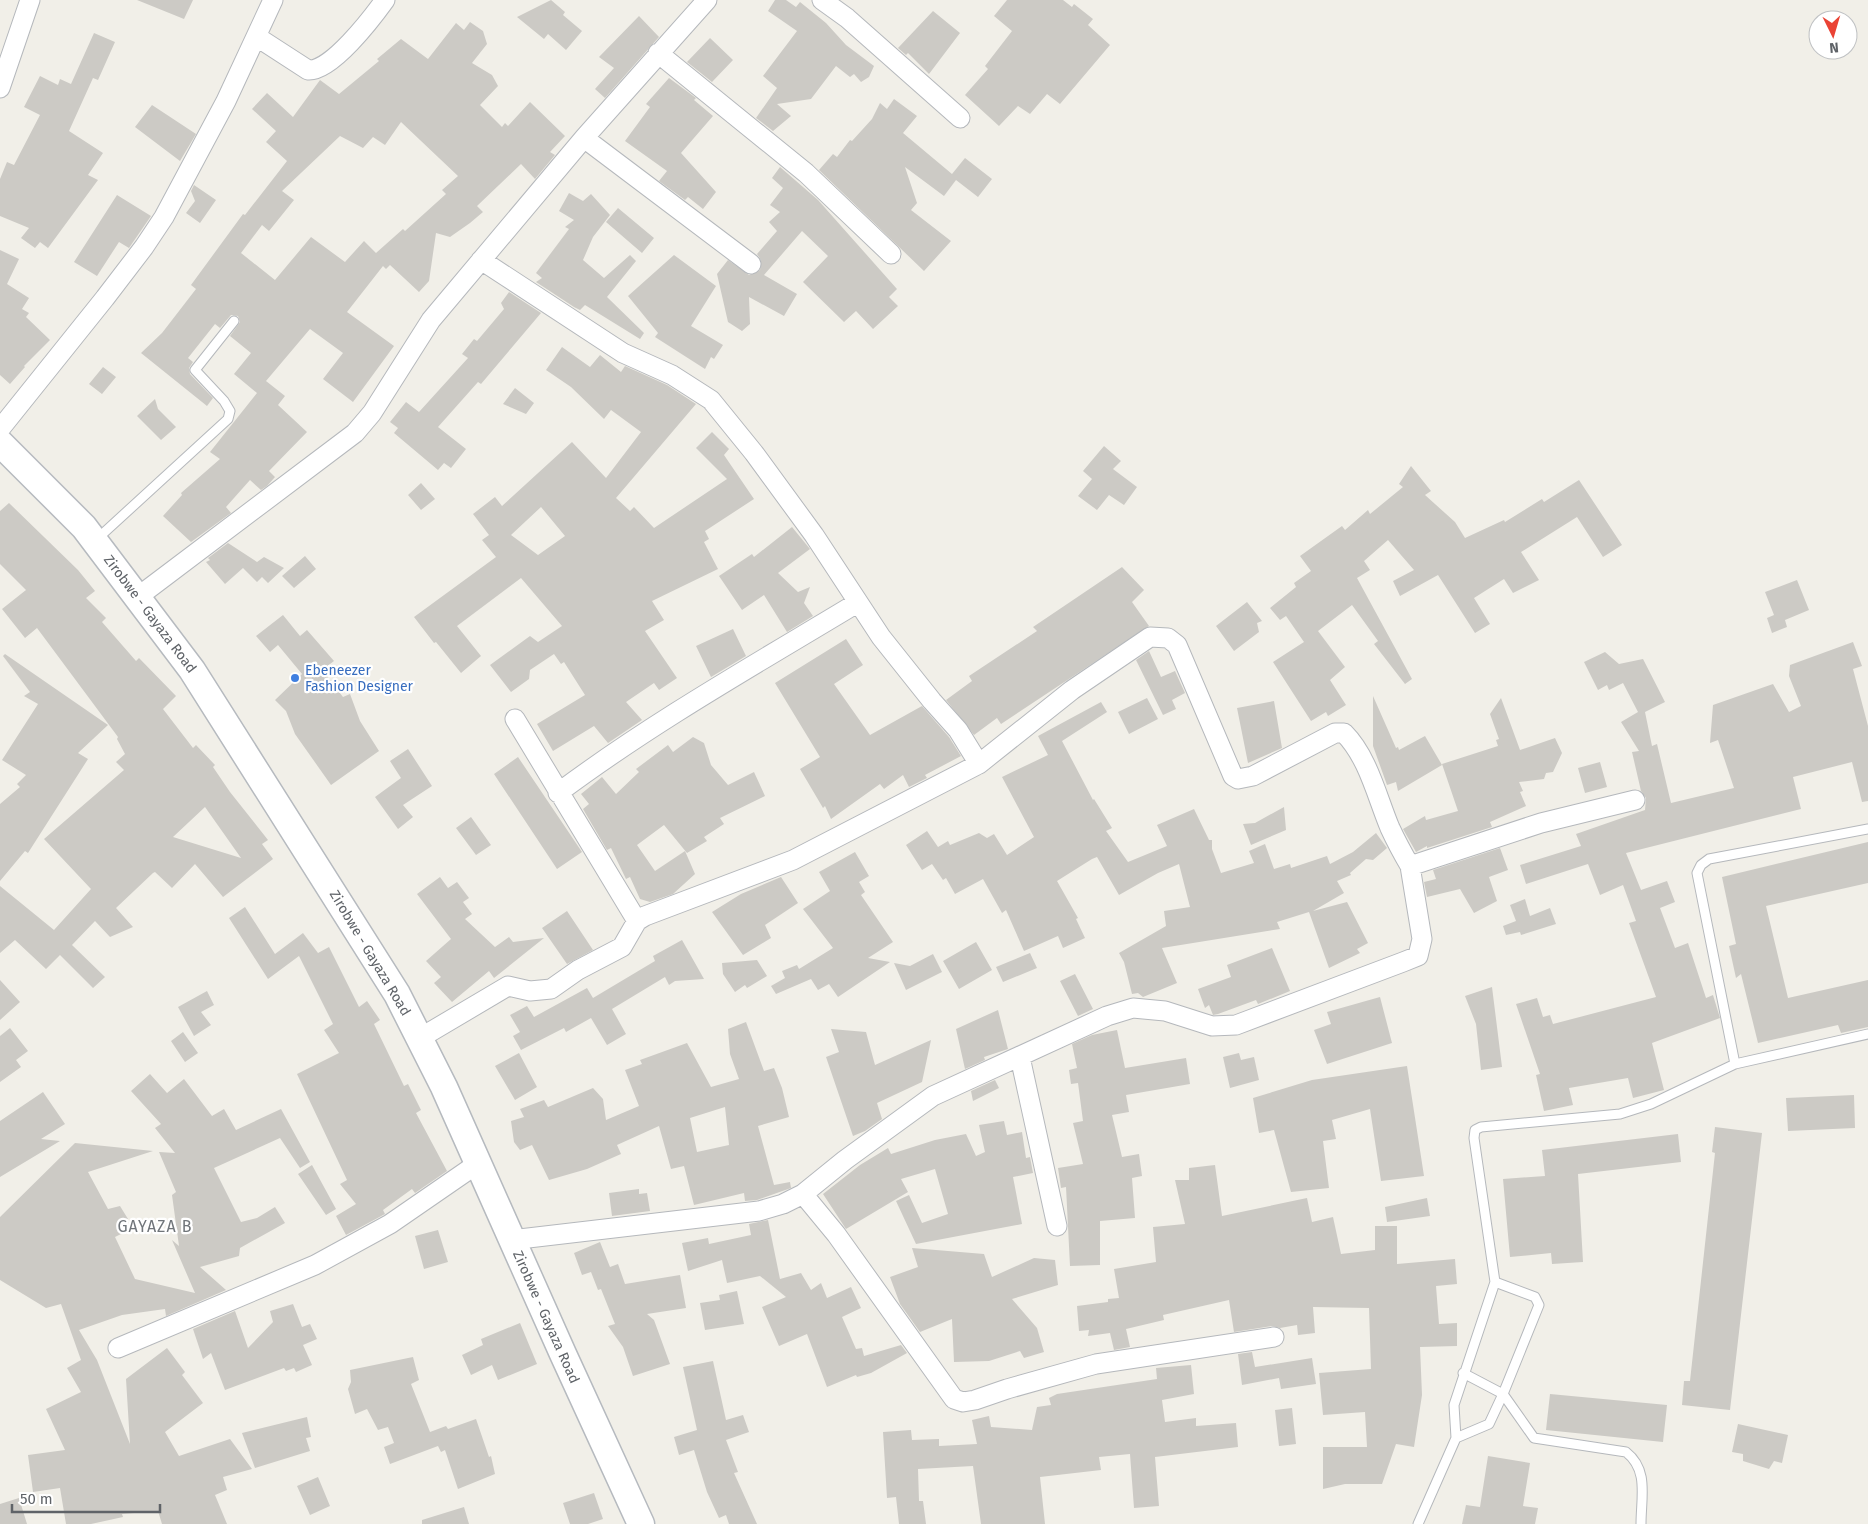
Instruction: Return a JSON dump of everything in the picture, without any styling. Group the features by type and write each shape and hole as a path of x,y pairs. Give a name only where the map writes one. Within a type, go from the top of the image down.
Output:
{"street":[{"path":"0,88 30,0"},
{"path":"0,429 144,247 164,217 222,109 273,0"},
{"path":"257,37 308,70 313,70 331,61 367,24 385,0"},
{"path":"139,596 355,433 372,413 431,320 584,138 707,0"},
{"path":"822,0 847,18 960,118"},
{"path":"658,53 806,173 891,254"},
{"path":"584,138 751,264"},
{"path":"481,260 623,353 672,375 711,400 754,454 814,536 857,602 920,687 958,730 979,764"},
{"name":"Zirobwe - Gayaza Road","path":"0,443 43,484 95,541 139,596 192,670 397,994 420,1038 642,1524"},
{"path":"558,793 604,758 659,722 857,602"},
{"path":"420,1038 508,986 530,991 551,989 578,970 622,947 637,921 792,860 979,764 1072,690 1150,637 1168,638 1177,646 1233,776 1238,779 1253,776 1335,733 1344,733 1352,741 1362,759 1391,830 1410,866 1422,939 1418,956 1236,1025 1212,1026 1165,1011 1133,1008 1107,1016 933,1096 844,1160 803,1194 783,1204 760,1211 511,1240"},
{"path":"515,719 637,921"},
{"path":"1410,866 1541,823 1636,800"},
{"path":"1020,1057 1057,1226"},
{"path":"118,1348 315,1265 390,1224 477,1164"},
{"path":"803,1194 836,1234 954,1399 963,1402 1096,1364 1274,1337"}],"lane":[{"path":"95,541 228,419 230,411 224,401 195,370 234,321"},
{"path":"1735,1064 1697,873 1701,865 1709,859 1868,830"},
{"path":"1418,1524 1456,1438 1454,1405 1463,1373 1495,1282 1474,1138 1476,1130 1481,1127 1620,1114 1652,1104 1735,1064 1868,1034"},
{"path":"1456,1438 1489,1424 1504,1394 1539,1305 1535,1296 1495,1282"},
{"path":"1463,1373 1504,1394 1534,1438 1626,1452 1637,1460 1641,1472 1641,1524"}],"building":[{"path":"137,0 193,0 184,19"},
{"path":"551,0 565,12 563,15 582,31 566,50 548,34 544,39 517,17"},
{"path":"775,0 786,0 796,7 800,2 826,23 846,45 874,66 869,77 861,82 854,74 850,77 836,66 811,99 777,104 791,116 773,131 756,118 777,88 763,76 797,31 768,11"},
{"path":"1007,0 1063,0 1072,7 1074,4 1093,19 1088,25 1110,45 1060,104 1047,94 1030,114 1018,106 999,126 965,95 988,69 985,66 1012,31 994,16"},
{"path":"933,11 960,33 929,74 908,53 906,55 898,48"},
{"path":"639,16 659,37 605,98 595,89 614,68 599,57"},
{"path":"470,22 483,31 487,44 472,63 492,75 498,86 480,105 502,127 505,123 508,126 530,102 565,136 550,152 555,155 535,179 521,164 477,206 483,212 470,223 450,237 436,233 429,281 419,292 390,265 386,269 383,266 347,312 394,346 353,402 323,379 343,353 310,329 266,381 285,396 278,405 307,432 269,471 275,477 267,486 261,490 250,480 226,507 231,513 191,542 163,516 182,495 181,493 220,459 210,452 257,393 234,374 251,353 230,336 240,322 238,316 231,315 220,328 215,324 188,358 193,362 189,368 190,374 213,398 207,406 141,353 162,333 196,289 191,285 243,214 245,215 287,161 266,142 276,131 252,109 267,93 293,117 320,80 339,94 379,61 377,59 401,39 428,59 456,23 464,30","holes":["401,122 458,176 442,190 446,194 405,231 403,229 376,253 364,241 345,262 311,237 275,280 241,253 262,225 269,231 294,200 282,191 340,136 363,148 373,137 385,145"]},
{"path":"94,33 115,42 98,80 93,78 69,131 103,153 88,175 98,180 48,248 40,242 35,248 21,238 29,228 0,216 0,179 7,162 14,165 40,115 24,107 40,76 58,85 60,79 71,84"},
{"path":"710,38 733,60 712,82 687,62"},
{"path":"669,78 696,98 694,100 713,116 681,153 716,192 703,209 688,197 685,200 659,181 667,171 625,141 650,107 646,104"},
{"path":"894,99 917,116 903,133 952,174 965,158 992,179 978,197 956,180 944,196 905,167 917,203 911,210 951,241 924,271 819,170 833,154 837,157 850,140 852,141 872,119 880,103 887,109"},
{"path":"152,105 196,134 180,161 135,127"},
{"path":"780,167 818,200 897,289 889,297 898,306 873,329 856,311 844,322 803,282 828,256 802,231 764,275 797,294 784,316 749,297 750,324 742,331 728,322 717,274 728,260 749,275 760,270 761,260 757,254 777,231 769,222 780,212 770,205 783,188 772,178"},
{"path":"194,185 216,200 200,223 186,213 195,201 191,191"},
{"path":"569,193 583,201 591,194 610,215 593,237 583,260 604,278 630,255 636,261 607,297 644,333 640,339 585,305 580,310 574,307 536,282 542,278 536,273 569,229 565,227 574,220 559,211"},
{"path":"117,195 151,216 129,248 119,242 97,276 74,262"},
{"path":"618,208 654,238 642,253 606,222"},
{"path":"0,250 19,259 7,284 29,298 22,309 29,313 26,317 50,340 24,366 10,384 0,375"},
{"path":"674,255 716,286 691,326 723,345 714,359 711,357 705,369 655,337 658,333 628,296"},
{"path":"509,292 541,313 481,384 478,382 438,427 466,449 451,468 444,463 438,470 394,433 398,428 390,422 406,402 419,412 468,358 462,354 474,339 477,341 504,309 501,303"},
{"path":"562,347 590,367 600,355 621,372 625,366 667,385 696,404 616,498 630,511 634,507 654,528 727,479 696,448 712,432 729,449 724,455 754,499 705,531 709,539 704,542 718,569 652,601 664,620 645,631 677,678 659,690 654,683 626,702 642,720 608,743 594,726 553,751 537,724 585,695 564,662 561,664 554,654 530,670 529,679 511,692 490,665 530,636 538,642 562,626 521,578 457,626 481,656 461,673 414,617 496,557 482,540 489,535 473,514 495,497 502,506 572,442 606,478 641,432 611,410 604,419 571,387 546,370","holes":["541,507 565,536 538,555 511,535"]},
{"path":"103,367 116,377 102,394 89,384"},
{"path":"515,388 534,403 526,414 503,404"},
{"path":"155,399 158,409 176,427 161,440 137,416"},
{"path":"1104,446 1121,461 1113,469 1137,487 1124,505 1109,495 1097,510 1078,496 1092,479 1083,471"},
{"path":"1411,466 1431,491 1425,495 1455,522 1465,538 1504,520 1505,522 1542,499 1544,502 1579,480 1622,545 1603,557 1577,517 1521,552 1539,580 1513,593 1504,579 1474,598 1490,624 1475,633 1438,575 1400,596 1393,581 1414,570 1388,540 1364,561 1370,570 1357,578 1412,679 1405,684 1374,644 1378,641 1352,605 1318,631 1345,667 1330,680 1346,705 1328,716 1326,712 1311,721 1273,662 1304,642 1286,616 1280,620 1270,608 1296,587 1294,583 1311,571 1300,556 1342,526 1345,530 1368,510 1370,514 1403,487 1399,484"},
{"path":"421,483 435,499 421,510 408,495"},
{"path":"9,503 78,570 95,591 86,598 106,618 102,622 136,661 139,658 176,696 163,709 193,748 196,745 215,765 213,767 230,792 268,840 262,844 273,859 223,897 195,864 172,888 155,872 153,873 116,908 133,927 110,937 95,921 72,945 105,977 93,988 60,955 46,969 15,940 0,953 0,886 54,930 91,889 44,839 124,770 116,762 125,754 117,739 118,737 37,628 25,638 2,609 26,590 0,564 0,511","holes":["205,807 241,858 173,837"]},
{"path":"792,527 810,549 778,573 798,592 810,587 804,603 813,616 787,632 764,595 742,610 719,576 752,554 754,557"},
{"path":"228,543 257,562 264,557 284,568 268,583 262,577 257,582 243,568 225,584 206,562 210,560 208,558"},
{"path":"305,556 316,569 294,588 282,576"},
{"path":"1122,567 1144,590 1132,602 1149,626 1001,724 997,718 974,735 946,700 972,681 969,676 1037,631 1033,627"},
{"path":"1797,580 1809,610 1785,620 1787,627 1772,633 1767,618 1774,615 1765,592"},
{"path":"1247,602 1262,621 1257,623 1259,632 1234,651 1216,626"},
{"path":"283,615 300,636 307,630 334,661 322,670 343,697 350,694 360,721 379,751 331,785 295,734 286,711 275,700 302,674 278,645 270,652 256,636"},
{"path":"733,629 746,656 711,677 696,646"},
{"path":"846,639 863,665 834,684 870,735 922,706 949,737 961,756 925,775 927,778 909,787 903,775 884,789 880,784 831,819 825,806 823,808 800,769 820,757 775,683"},
{"path":"1853,642 1862,666 1853,669 1868,726 1868,801 1862,802 1852,762 1793,777 1801,809 1626,853 1641,890 1667,881 1675,902 1660,908 1675,948 1688,943 1706,998 1713,995 1720,1018 1652,1043 1664,1090 1633,1098 1628,1078 1569,1088 1573,1105 1544,1111 1536,1075 1540,1074 1516,1004 1537,998 1543,1017 1550,1015 1553,1024 1656,997 1629,923 1636,921 1623,885 1600,895 1588,864 1526,884 1520,865 1581,846 1576,834 1645,810 1646,798 1641,791 1632,752 1639,751 1621,722 1638,712 1623,683 1609,690 1607,685 1598,690 1584,662 1605,652 1619,664 1643,659 1665,702 1645,712 1652,746 1657,744 1671,803 1734,788 1718,740 1710,743 1713,705 1773,684 1789,712 1801,706 1789,676 1790,665"},
{"path":"1149,651 1161,677 1175,671 1185,693 1172,700 1176,709 1163,715 1136,660"},
{"path":"5,654 108,725 78,753 88,759 28,853 25,851 0,881 0,804 20,787 17,784 26,775 2,760 38,704 24,696 30,692 3,656"},
{"path":"1373,696 1396,748 1398,747 1399,750 1425,736 1442,765 1398,791 1396,782 1387,785 1373,746"},
{"path":"1147,698 1158,719 1129,734 1118,712"},
{"path":"1501,698 1520,750 1555,738 1562,753 1553,772 1546,773 1544,779 1519,782 1523,791 1520,792 1526,806 1490,822 1492,827 1427,848 1427,846 1416,852 1403,829 1425,816 1426,820 1458,811 1442,764 1498,746 1496,740 1499,739 1490,714"},
{"path":"1274,701 1282,748 1248,763 1237,708"},
{"path":"1101,702 1107,712 1062,741 1093,800 1112,828 1106,831 1128,862 1167,846 1157,825 1194,809 1209,840 1212,840 1212,849 1221,873 1254,863 1249,851 1265,844 1274,869 1290,864 1291,868 1327,856 1330,864 1353,852 1376,833 1387,848 1373,860 1366,859 1350,873 1351,875 1337,881 1344,893 1313,911 1347,902 1368,943 1357,949 1360,953 1329,968 1309,912 1277,922 1280,929 1162,948 1177,983 1143,997 1138,993 1132,994 1124,962 1119,953 1166,926 1164,911 1190,907 1179,864 1158,873 1119,895 1097,857 1092,859 1057,881 1078,918 1076,919 1085,938 1063,948 1058,936 1024,951 1006,910 1002,913 983,879 955,894 946,878 943,880 932,864 922,870 906,845 927,831 938,847 948,841 950,845 979,833 987,838 994,834 1007,855 1034,837 1002,777 1048,755 1038,736"},
{"path":"693,737 704,743 711,765 728,785 754,772 765,796 720,818 724,824 704,837 707,841 687,853 664,825 637,845 655,871 685,851 695,874 673,894 650,902 640,899 630,877 626,879 611,848 607,850 583,809 589,804 581,794 602,777 616,794 639,772 636,769 668,745 673,752"},
{"path":"408,749 432,786 403,805 413,817 398,829 375,797 401,778 390,761"},
{"path":"518,757 582,852 557,869 494,774"},
{"path":"1600,762 1607,787 1585,793 1578,768"},
{"path":"1284,807 1286,830 1251,845 1243,824 1255,823"},
{"path":"471,817 491,845 476,855 456,828"},
{"path":"1868,842 1868,883 1766,906 1788,998 1868,980 1868,1027 1841,1033 1838,1025 1758,1043 1741,974 1736,978 1729,946 1736,944 1722,877"},
{"path":"1500,848 1508,870 1489,877 1497,901 1474,913 1460,889 1427,897 1424,882 1436,879 1433,870"},
{"path":"855,852 869,876 859,882 865,892 861,895 893,942 868,958 890,962 838,997 829,984 818,990 811,979 776,994 771,986 785,978 782,971 797,965 799,969 833,948 803,909 830,891 819,872"},
{"path":"440,877 448,888 457,882 469,898 463,902 472,914 465,919 495,947 509,937 513,942 544,938 494,978 489,971 452,1002 434,983 441,977 426,961 451,939 417,894"},
{"path":"781,877 798,903 765,925 771,938 743,955 712,912 741,894"},
{"path":"1525,899 1530,916 1550,908 1556,924 1521,935 1520,932 1506,935 1503,926 1516,921 1510,905"},
{"path":"245,907 275,954 303,933 318,953 329,947 359,1007 367,1001 380,1020 374,1024 404,1086 408,1084 421,1110 416,1113 447,1171 415,1193 412,1189 383,1210 385,1214 346,1235 336,1216 356,1204 340,1184 347,1180 297,1074 339,1053 324,1030 333,1024 299,956 268,979 229,918"},
{"path":"567,911 593,950 567,964 542,928"},
{"path":"682,940 704,979 675,981 669,985 665,977 612,1009 626,1034 607,1045 591,1018 566,1032 564,1028 521,1050 513,1036 520,1032 510,1015 527,1006 534,1017 587,988 593,998 655,961 653,956"},
{"path":"976,942 992,970 959,989 943,961"},
{"path":"1272,948 1290,991 1258,1004 1256,1000 1213,1015 1209,1005 1205,1008 1198,989 1231,977 1227,965"},
{"path":"1030,953 1037,968 1003,982 996,967"},
{"path":"933,954 942,972 906,990 894,963 910,966"},
{"path":"757,960 767,976 747,988 745,985 735,992 723,974 722,963"},
{"path":"1075,974 1093,1009 1078,1016 1060,981"},
{"path":"0,980 20,1002 0,1020"},
{"path":"1492,987 1502,1067 1481,1070 1476,1024 1465,996"},
{"path":"207,991 214,1005 201,1012 211,1025 194,1036 178,1007"},
{"path":"1380,997 1392,1043 1327,1064 1314,1030 1331,1024 1327,1012"},
{"path":"998,1010 1008,1049 984,1057 985,1060 965,1069 956,1029"},
{"path":"746,1022 764,1071 774,1068 782,1088 789,1117 758,1126 774,1185 790,1182 791,1188 757,1200 745,1201 744,1193 694,1205 684,1166 671,1169 659,1126 617,1145 621,1154 587,1169 549,1180 532,1145 520,1150 514,1142 511,1121 524,1117 520,1109 544,1100 548,1107 593,1088 603,1099 606,1120 639,1106 625,1070 642,1064 640,1060 687,1043 711,1087 739,1079 730,1054 728,1029","holes":["725,1107 729,1145 697,1152 690,1118"]},
{"path":"10,1028 28,1051 16,1060 21,1067 0,1082 0,1036"},
{"path":"831,1029 866,1032 875,1065 931,1040 922,1082 877,1103 882,1119 865,1131 853,1136 826,1057 839,1052"},
{"path":"1117,1030 1125,1068 1186,1058 1190,1084 1126,1095 1129,1112 1112,1115 1122,1157 1139,1154 1142,1176 1132,1178 1135,1218 1100,1221 1100,1265 1070,1266 1066,1187 1061,1188 1058,1168 1083,1164 1073,1123 1083,1121 1078,1083 1071,1084 1069,1070 1077,1068 1072,1044 1092,1035"},
{"path":"183,1032 198,1053 185,1062 171,1041"},
{"path":"519,1053 537,1087 515,1100 495,1066"},
{"path":"1239,1053 1241,1060 1254,1057 1259,1080 1230,1088 1223,1057"},
{"path":"1407,1066 1424,1176 1381,1181 1370,1109 1332,1120 1336,1139 1323,1141 1329,1188 1291,1192 1274,1130 1259,1133 1253,1098 1312,1080"},
{"path":"150,1074 167,1093 184,1079 212,1116 224,1109 236,1130 281,1109 310,1162 300,1168 280,1138 214,1168 241,1222 257,1218 275,1207 285,1223 240,1248 239,1256 200,1267 226,1290 166,1316 165,1309 122,1315 79,1330 97,1360 130,1444 126,1379 167,1348 185,1372 182,1375 203,1403 165,1432 179,1456 230,1439 252,1469 223,1477 227,1490 215,1495 227,1524 162,1524 158,1511 122,1514 123,1517 91,1524 66,1524 60,1488 33,1492 28,1455 65,1450 46,1409 81,1392 67,1368 81,1360 61,1304 46,1308 0,1280 0,1217 75,1143 153,1151 88,1172 108,1209 120,1206 128,1219 119,1225 121,1234 115,1237 135,1279 195,1293 172,1240 179,1246 172,1195 176,1192 159,1152 175,1153 155,1128 161,1124 131,1091"},
{"path":"995,1080 999,1088 973,1101 971,1091"},
{"path":"43,1092 65,1124 41,1139 60,1141 0,1177 0,1121"},
{"path":"1854,1095 1855,1128 1788,1131 1786,1098"},
{"path":"1004,1121 1007,1135 1022,1132 1026,1158 1030,1157 1033,1173 1013,1177 1022,1224 916,1244 896,1201 909,1195 922,1223 948,1214 935,1169 901,1179 908,1192 846,1229 823,1194 860,1165 888,1148 891,1154 935,1140 966,1134 976,1156 985,1152 979,1125"},
{"path":"1715,1127 1762,1133 1730,1410 1682,1405 1684,1381 1690,1381 1715,1153 1712,1152"},
{"path":"1678,1134 1681,1162 1578,1174 1583,1262 1552,1264 1551,1253 1510,1257 1503,1179 1545,1176 1542,1150"},
{"path":"312,1165 336,1209 326,1215 298,1174"},
{"path":"1215,1165 1222,1216 1307,1198 1312,1222 1333,1217 1341,1254 1375,1250 1375,1226 1397,1226 1397,1264 1455,1259 1457,1284 1436,1286 1439,1324 1457,1323 1457,1346 1420,1347 1422,1395 1414,1447 1396,1444 1382,1484 1345,1484 1323,1489 1323,1447 1367,1447 1365,1412 1323,1415 1319,1373 1371,1369 1369,1308 1313,1307 1315,1333 1298,1335 1297,1325 1280,1328 1272,1326 1234,1332 1229,1300 1163,1315 1164,1320 1126,1329 1130,1347 1114,1350 1110,1333 1088,1336 1089,1330 1079,1331 1077,1306 1108,1302 1108,1299 1119,1298 1114,1269 1156,1262 1153,1227 1185,1224 1175,1180 1189,1180 1189,1168"},
{"path":"639,1189 639,1194 647,1193 650,1211 612,1216 609,1193"},
{"path":"1427,1198 1430,1216 1387,1222 1385,1207"},
{"path":"768,1220 780,1279 801,1273 811,1290 821,1283 827,1298 851,1287 861,1308 842,1317 856,1349 862,1348 864,1356 901,1345 907,1353 871,1373 857,1377 856,1375 827,1387 807,1334 779,1346 762,1307 786,1297 760,1276 727,1283 722,1260 688,1271 682,1243 708,1238 709,1244 751,1235 749,1224"},
{"path":"438,1230 448,1262 424,1269 415,1236"},
{"path":"600,1242 610,1267 618,1264 625,1284 680,1275 686,1308 647,1314 654,1320 670,1364 633,1376 623,1347 608,1326 615,1324 601,1289 598,1290 591,1272 582,1275 574,1253"},
{"path":"912,1248 984,1254 992,1277 1034,1258 1055,1260 1058,1285 1012,1299 1037,1328 1044,1352 1024,1358 1020,1351 989,1361 954,1362 952,1319 920,1332 900,1304 890,1277 918,1267"},
{"path":"737,1291 744,1324 705,1330 700,1303 720,1300 719,1295"},
{"path":"293,1304 302,1327 310,1324 317,1339 303,1345 312,1365 296,1372 294,1368 286,1371 284,1368 225,1390 211,1353 203,1359 193,1329 235,1311 248,1348 273,1322 270,1311"},
{"path":"520,1323 537,1364 498,1380 492,1365 471,1375 462,1355 483,1345 481,1339"},
{"path":"1252,1352 1255,1367 1312,1358 1316,1384 1281,1389 1279,1378 1242,1385 1238,1354"},
{"path":"413,1357 419,1380 411,1384 430,1432 446,1426 448,1429 476,1419 489,1457 491,1456 495,1474 458,1489 445,1450 441,1452 438,1446 390,1464 384,1447 394,1443 388,1427 378,1430 367,1409 355,1414 348,1389 351,1382 350,1370"},
{"path":"713,1361 726,1420 743,1415 749,1432 726,1440 738,1472 734,1473 757,1524 729,1524 726,1515 719,1518 707,1492 694,1450 679,1455 674,1437 697,1430 683,1367"},
{"path":"1191,1365 1194,1394 1162,1400 1165,1422 1196,1418 1196,1426 1236,1423 1238,1447 1155,1457 1159,1506 1134,1508 1130,1454 1099,1457 1101,1470 1040,1477 1045,1524 981,1524 973,1466 918,1469 919,1501 923,1501 926,1524 899,1524 896,1497 887,1498 883,1432 911,1430 912,1440 939,1439 939,1446 977,1444 972,1420 989,1416 991,1427 1032,1430 1037,1407 1051,1405 1049,1398 1057,1394 1157,1379 1156,1368"},
{"path":"1550,1394 1667,1405 1663,1442 1546,1430"},
{"path":"1292,1408 1296,1444 1279,1446 1275,1410"},
{"path":"307,1417 311,1437 306,1438 310,1451 255,1468 242,1433"},
{"path":"1738,1424 1788,1435 1782,1463 1774,1461 1769,1469 1743,1461 1743,1454 1732,1452"},
{"path":"1488,1456 1530,1463 1523,1506 1538,1508 1535,1524 1462,1524 1466,1505 1480,1507"},
{"path":"318,1477 330,1506 310,1515 297,1486"},
{"path":"594,1493 603,1519 588,1524 570,1524 563,1503"},
{"path":"19,1498 27,1524 0,1524 0,1504"},
{"path":"464,1507 469,1524 422,1524 422,1520"}],"place":[{"name":"Ebeneezer Fashion Designer","path":"295,678"}],"district":[{"name":"GAYAZA B","path":"155,1226"}]}
